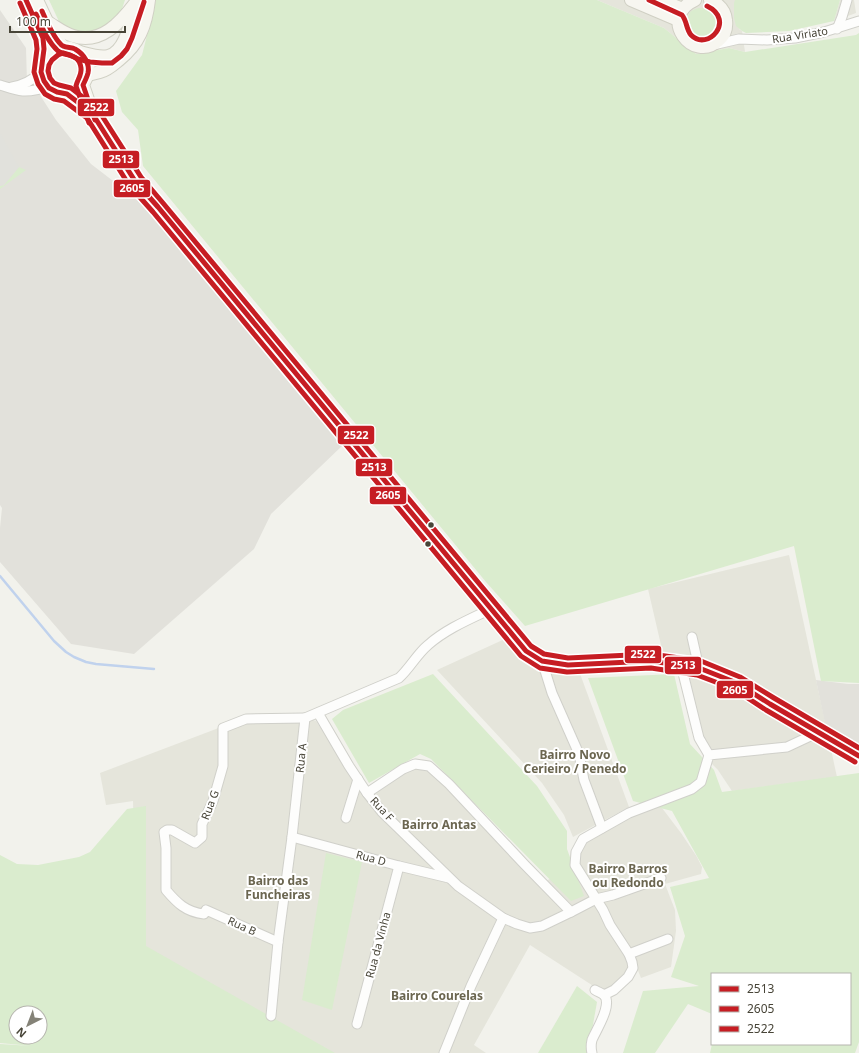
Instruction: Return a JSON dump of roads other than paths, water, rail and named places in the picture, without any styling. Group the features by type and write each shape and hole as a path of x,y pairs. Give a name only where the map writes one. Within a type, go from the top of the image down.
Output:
{"main road":[{"path":"26,0 43,38 44,49 42,67 44,81 49,88 57,92 67,94 92,113"},
{"path":"37,0 46,21 63,46"},
{"path":"67,94 76,91 85,80 111,67 132,49 143,29 149,0"},
{"path":"631,0 681,15"},
{"path":"660,0 681,15"},
{"path":"695,0 688,4 681,15 679,28 685,40 698,47 710,46 716,43 722,38 727,25 725,9 710,0"},
{"path":"42,67 47,55 54,49 63,46 92,55 109,56 122,46 137,1"},
{"path":"46,21 72,36 94,38 110,30 126,15 137,1"},
{"path":"80,52 86,59 88,68 85,80 92,113 134,181 163,213 526,651 542,661 568,665 651,661 699,668 737,683 859,756"}],"street":[{"path":"847,1 850,13 859,19"},
{"path":"847,1 848,25"},
{"path":"837,29 847,1"},
{"path":"725,9 731,28 739,39"},
{"name":"Rua Viriato","path":"710,46 739,39 766,40 794,38 837,29 859,19"},
{"path":"4,86 21,86 36,77 42,67"},
{"path":"4,86 23,91 49,88"},
{"path":"305,718 399,678 427,646 437,638 469,619 491,609"},
{"path":"692,637 699,668"},
{"path":"542,661 552,693 579,754 584,780 602,828"},
{"path":"604,995 614,990 628,977 633,968 632,962 629,954 610,925 575,865 576,852 583,839 602,828 629,813 692,789 701,782 709,755 699,738 681,665"},
{"name":"Rua F","path":"318,713 349,766 382,812 450,879 503,918 530,928 542,926 596,899 613,895 661,878"},
{"name":"Rua A","path":"271,1016 278,942 292,837 305,718"},
{"name":"Rua G","path":"206,910 204,914 195,913 183,908 166,890 166,848 164,832 167,830 172,830 195,843 202,837 202,824 213,801 223,766 223,728 246,719 305,718"},
{"path":"709,755 786,747 819,732"},
{"path":"367,793 403,769 415,764 429,766 449,784 571,912"},
{"path":"346,818 358,779"},
{"name":"Rua D","path":"292,837 450,879"},
{"name":"Rua da Vinha","path":"357,1024 399,866"},
{"name":"Rua B","path":"206,910 278,942"},
{"path":"444,1053 471,986 503,918"},
{"path":"629,954 668,939"},
{"path":"592,1053 591,1042 604,1016 607,1001 604,995 595,990"}],"waterway":[{"path":"0,576 54,641 74,657 96,664 154,669"}],"district":[{"name":"Bairro Novo Cerieiro / Penedo","path":"575,762"},
{"name":"Bairro Antas","path":"439,825"},
{"name":"Bairro Barros ou Redondo","path":"628,876"},
{"name":"Bairro das Funcheiras","path":"278,888"},
{"name":"Bairro Courelas","path":"437,996"}]}
